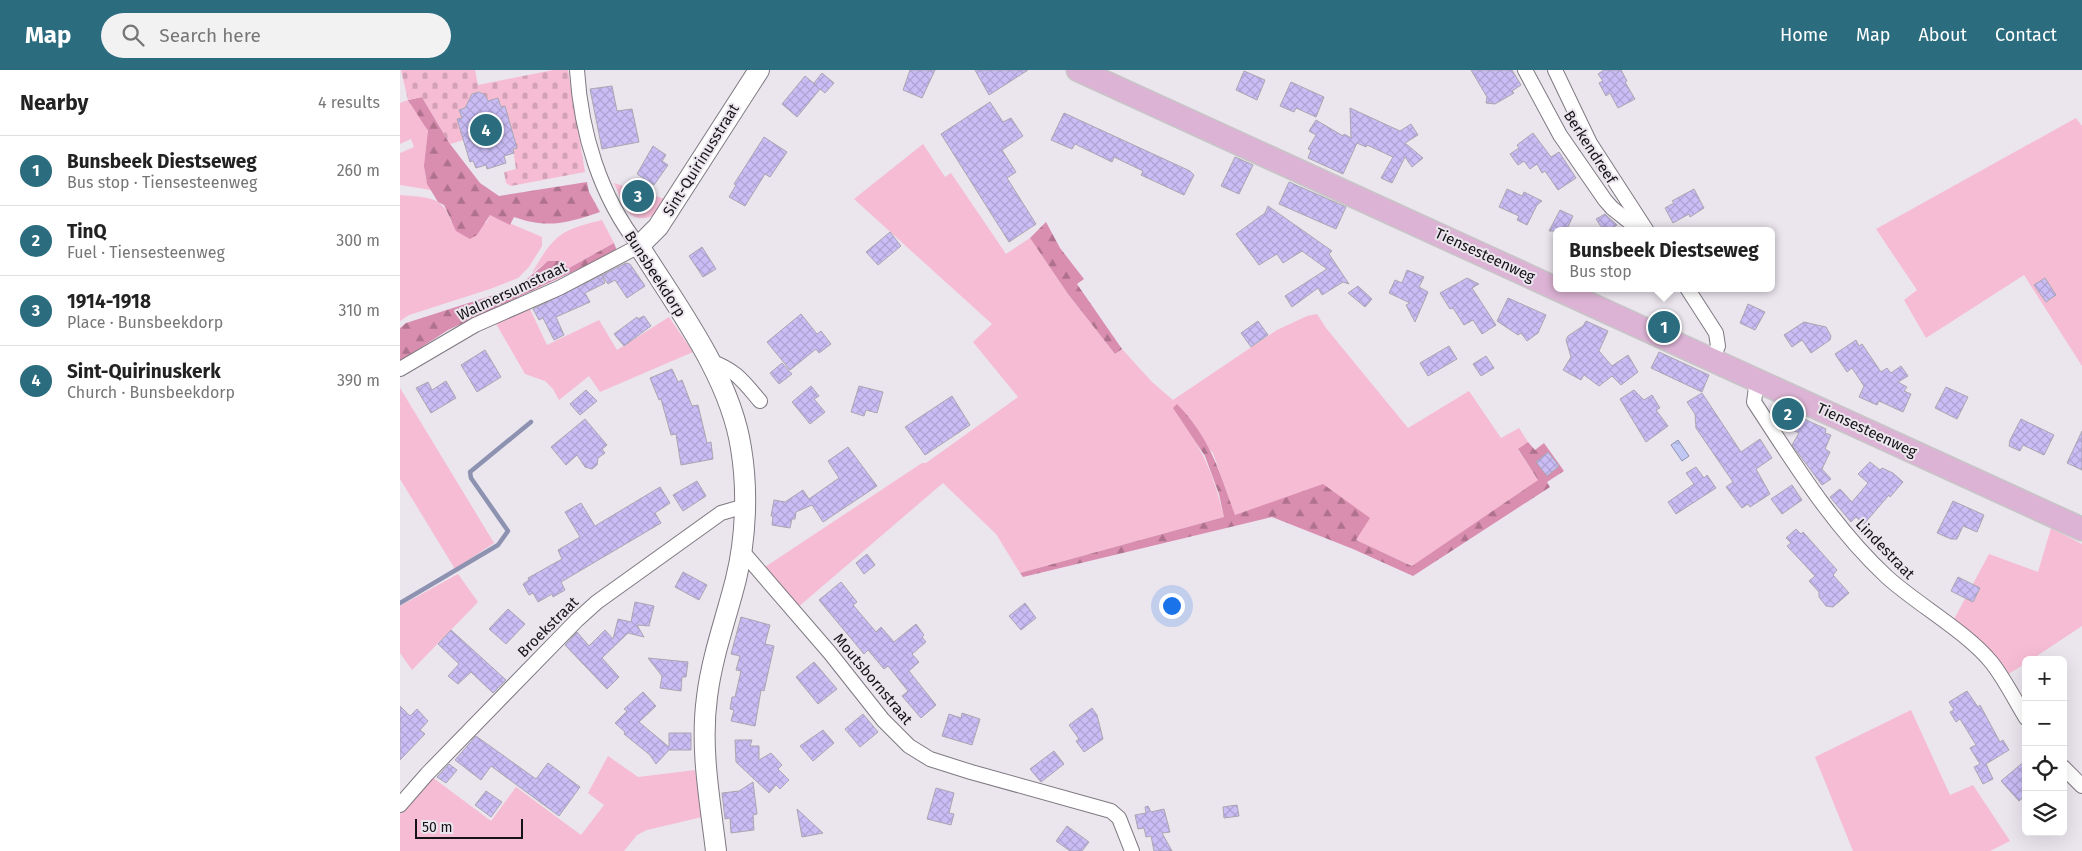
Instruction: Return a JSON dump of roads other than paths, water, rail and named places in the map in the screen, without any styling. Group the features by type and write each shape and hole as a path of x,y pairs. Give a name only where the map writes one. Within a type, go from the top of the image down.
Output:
{"main road":[{"name":"Tiensesteenweg","path":"1078,70 1553,287"},
{"name":"Tiensesteenweg","path":"1563,292 2082,529"}],"street":[{"name":"Bunsbeekdorp","path":"577,70 578,94 588,142 598,173 625,228 639,246 710,361 735,422 742,447 744,506 742,551 711,671 704,725 705,762 716,851"},
{"name":"Sint-Quirinusstraat","path":"639,246 658,227 759,70"},
{"name":"Berkendreef","path":"1525,70 1560,135 1612,208 1636,227"},
{"name":"Berkendreef","path":"1555,70 1590,143 1644,227"},
{"name":"Walmersumstraat","path":"400,369 475,325 559,288 639,246"},
{"path":"1690,292 1716,333 1718,346 1712,360"},
{"path":"710,361 727,367 741,378 760,401"},
{"name":"Lindestraat","path":"1757,380 1754,402 1826,508 1886,576 1914,600 1966,638 1992,663 2022,712"},
{"name":"Broekstraat","path":"400,805 501,697 590,608 721,513 744,506"},
{"name":"Moutsbornstraat","path":"742,551 883,720 909,746 930,758 963,769 1111,811 1119,818 1132,851"},
{"path":"2067,770 2082,786"}],"water":[{"path":"1678,440 1689,456 1682,461 1671,445"}],"waterway":[{"path":"400,603 498,545 508,531 471,478 470,472 531,422"}],"place":[{"name":"Sint-Quirinuskerk","path":"486,130"},
{"name":"1914-1918","path":"638,196"},
{"name":"Bunsbeek Diestseweg","path":"1664,327"},
{"name":"TinQ","path":"1788,414"}]}
